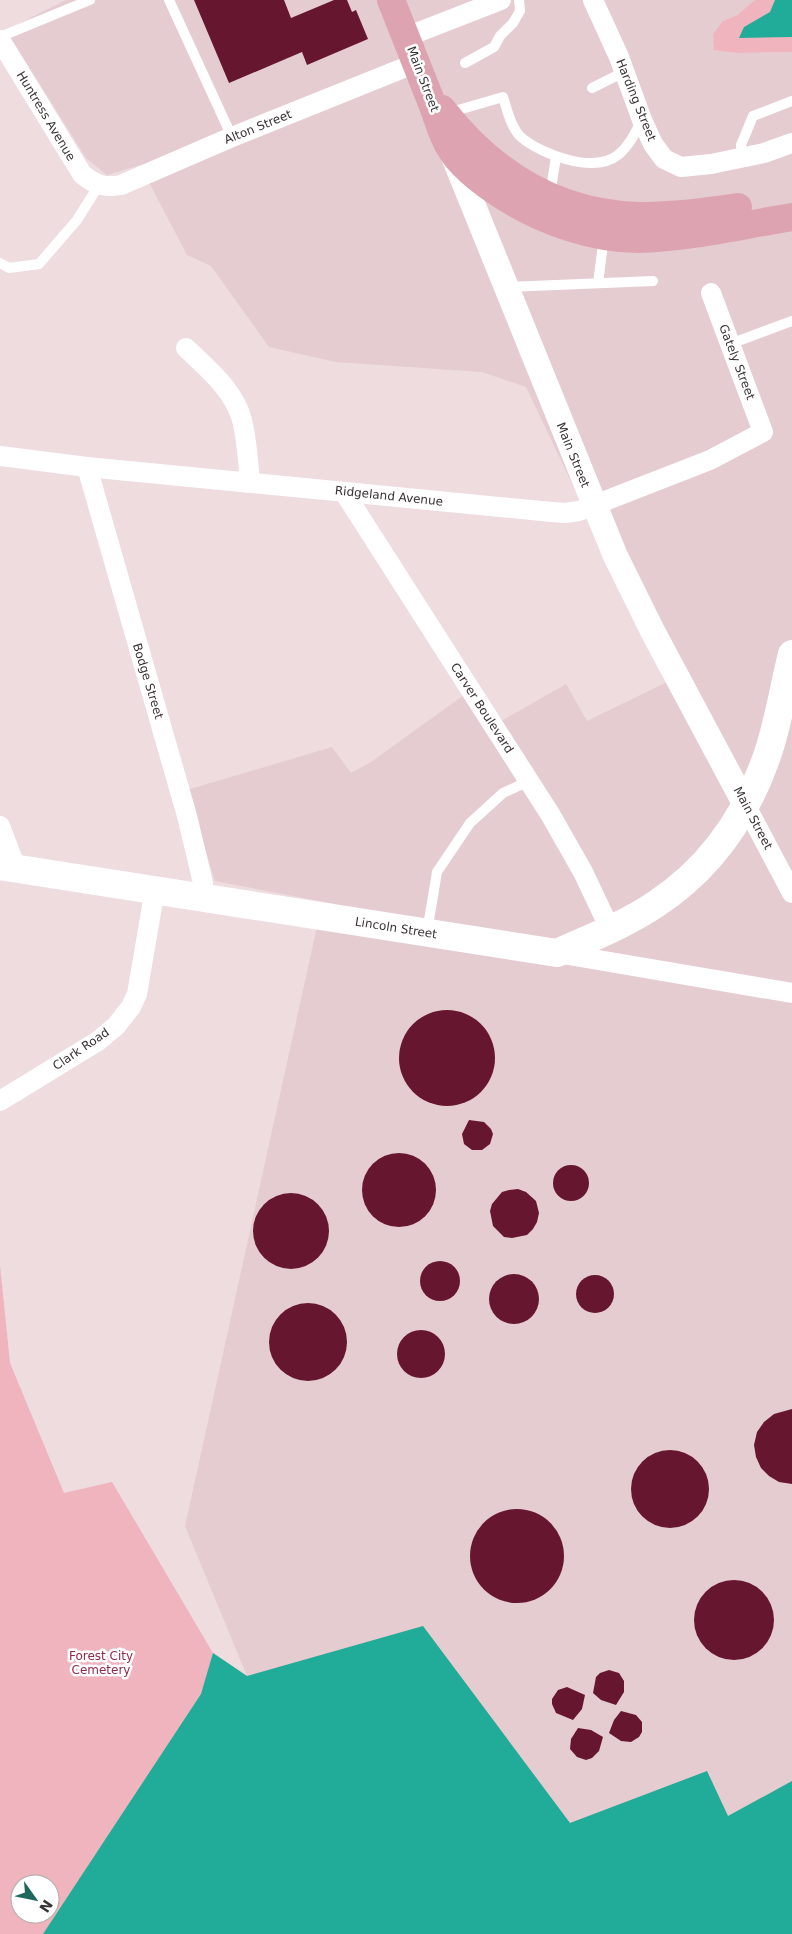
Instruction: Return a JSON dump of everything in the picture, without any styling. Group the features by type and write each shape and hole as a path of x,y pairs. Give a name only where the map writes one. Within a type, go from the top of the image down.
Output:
{"main road":[{"name":"Main Street","path":"391,0 450,148"},
{"path":"420,72 446,114 488,159 528,186 589,210 640,216 707,211 792,199"},
{"path":"450,148 484,183 514,203 547,219 604,236 638,239 658,237 792,217"},
{"path":"557,953 610,929 656,905 678,888 719,847 746,806 769,749 792,654"},
{"name":"Lincoln Street","path":"8,867 557,953"}],"street":[{"path":"406,38 501,0"},
{"name":"Harding Street","path":"593,0 642,120 653,144 664,159 681,167 742,159 792,143"},
{"name":"Huntress Avenue","path":"0,38 82,174 99,185"},
{"name":"Alton Street","path":"99,185 110,187 121,185 232,138 420,72"},
{"name":"Main Street","path":"450,148 594,506 634,594 792,893"},
{"name":"Gately Street","path":"711,293 763,432"},
{"path":"186,348 226,388 242,418 250,482"},
{"name":"Ridgeland Avenue","path":"0,456 565,513 594,506 710,460 763,432"},
{"name":"Bodge Street","path":"87,466 187,816 203,884 202,897"},
{"name":"Carver Boulevard","path":"344,492 529,781 583,872 610,929"},
{"path":"0,826 8,867"},
{"name":"Clark Road","path":"0,1101 98,1040 116,1026 130,1007 137,994 155,890"},
{"name":"Lincoln Street","path":"557,953 792,993"}],"lane":[{"path":"0,38 90,0"},
{"path":"169,0 232,138"},
{"path":"465,63 494,48 500,36 513,23 520,11 518,0"},
{"path":"592,88 624,72"},
{"path":"446,114 503,97 511,122 520,137 556,157 570,161 604,162 616,156 626,147 642,120"},
{"path":"742,159 741,145 753,116 792,101"},
{"path":"550,196 556,157"},
{"path":"0,263 9,268 40,264 77,220 99,185"},
{"path":"598,283 604,236"},
{"path":"506,288 653,281"},
{"path":"730,344 792,321"},
{"path":"427,933 437,872 470,823 503,793 529,781"}],"shaded area":[{"path":"66,0 755,0 737,15 723,21 738,53 792,52 792,1781 728,1816 706,1771 570,1823 423,1626 247,1676 185,1526 316,931 335,904 215,881 187,790 332,747 351,773 371,762 464,695 486,730 566,684 587,721 667,682 526,387 482,372 336,362 269,347 211,266 187,255 140,165 107,175 86,158 6,30"},
{"path":"775,0 792,0 792,37 739,38 744,27 770,12"},
{"path":"423,1626 570,1823 707,1771 728,1816 792,1781 792,1934 43,1934 50,1924 60,1924 60,1908 201,1694 213,1653 247,1676"}],"green space":[{"path":"755,0 792,0 792,52 738,53 714,50 713,34 723,21 737,15"},
{"name":"Forest City Cemetery","path":"0,1265 10,1363 64,1493 112,1482 213,1653 247,1676 423,1626 570,1823 707,1771 728,1816 792,1781 792,1934 0,1934"}],"building":[{"path":"194,0 284,0 291,18 334,0 347,0 352,12 356,10 368,39 307,65 302,52 229,83"},
{"path":"447,1010 465,1014 481,1024 491,1040 495,1058 491,1076 481,1092 465,1102 447,1106 429,1102 413,1092 403,1076 399,1058 403,1040 413,1024 429,1014"},
{"path":"469,1120 484,1122 491,1129 493,1134 490,1144 482,1150 472,1150 464,1144 462,1134"},
{"path":"399,1153 420,1159 430,1169 436,1190 430,1211 420,1221 399,1227 378,1221 368,1211 362,1190 368,1169 378,1159"},
{"path":"571,1165 578,1166 584,1170 588,1176 588,1190 584,1196 578,1200 571,1201 564,1200 558,1196 554,1190 553,1183 554,1176 558,1170 564,1166"},
{"path":"518,1189 526,1192 536,1201 539,1213 537,1222 527,1235 512,1238 504,1237 493,1226 490,1211 492,1204 502,1192"},
{"path":"291,1193 306,1196 318,1204 326,1216 329,1231 326,1246 318,1258 306,1266 291,1269 276,1266 264,1258 256,1246 253,1231 256,1216 264,1204 276,1196"},
{"path":"436,1261 444,1261 451,1264 457,1270 460,1281 457,1292 451,1298 444,1301 436,1301 429,1298 423,1292 420,1285 420,1277 423,1270 429,1264"},
{"path":"509,1274 519,1274 532,1281 539,1294 539,1304 532,1317 519,1324 509,1324 500,1320 493,1313 489,1304 489,1294 493,1285 500,1278"},
{"path":"595,1275 608,1281 614,1294 608,1307 595,1313 582,1307 576,1294 582,1281"},
{"path":"308,1303 323,1306 340,1320 344,1327 347,1342 344,1357 330,1374 323,1378 308,1381 293,1378 276,1364 272,1357 269,1342 272,1327 286,1310 293,1306"},
{"path":"416,1330 426,1330 438,1337 445,1349 445,1359 438,1371 426,1378 416,1378 408,1374 401,1367 397,1359 397,1349 401,1341 408,1334"},
{"path":"792,1409 792,1484 779,1482 761,1468 756,1457 754,1445 757,1432 764,1422 774,1414"},
{"path":"662,1450 678,1450 692,1456 703,1467 709,1481 709,1497 703,1511 692,1522 678,1528 662,1528 648,1522 637,1511 631,1497 631,1481 637,1467 648,1456"},
{"path":"517,1509 535,1512 550,1523 561,1538 564,1556 561,1574 550,1589 535,1600 517,1603 499,1600 484,1589 473,1574 470,1556 473,1538 484,1523 499,1512"},
{"path":"734,1580 749,1583 762,1592 771,1605 774,1620 771,1635 762,1648 749,1657 734,1660 719,1657 706,1648 697,1635 694,1620 697,1605 706,1592 719,1583"},
{"path":"609,1670 619,1673 624,1681 624,1692 616,1705 601,1700 593,1693 596,1677 600,1673"},
{"path":"567,1687 585,1695 582,1709 573,1720 556,1713 552,1704 552,1699 558,1690"},
{"path":"621,1711 636,1715 642,1722 642,1732 639,1737 631,1742 621,1741 609,1733 614,1720"},
{"path":"578,1728 591,1730 603,1737 599,1751 592,1758 586,1760 577,1757 570,1749 571,1739"}]}
